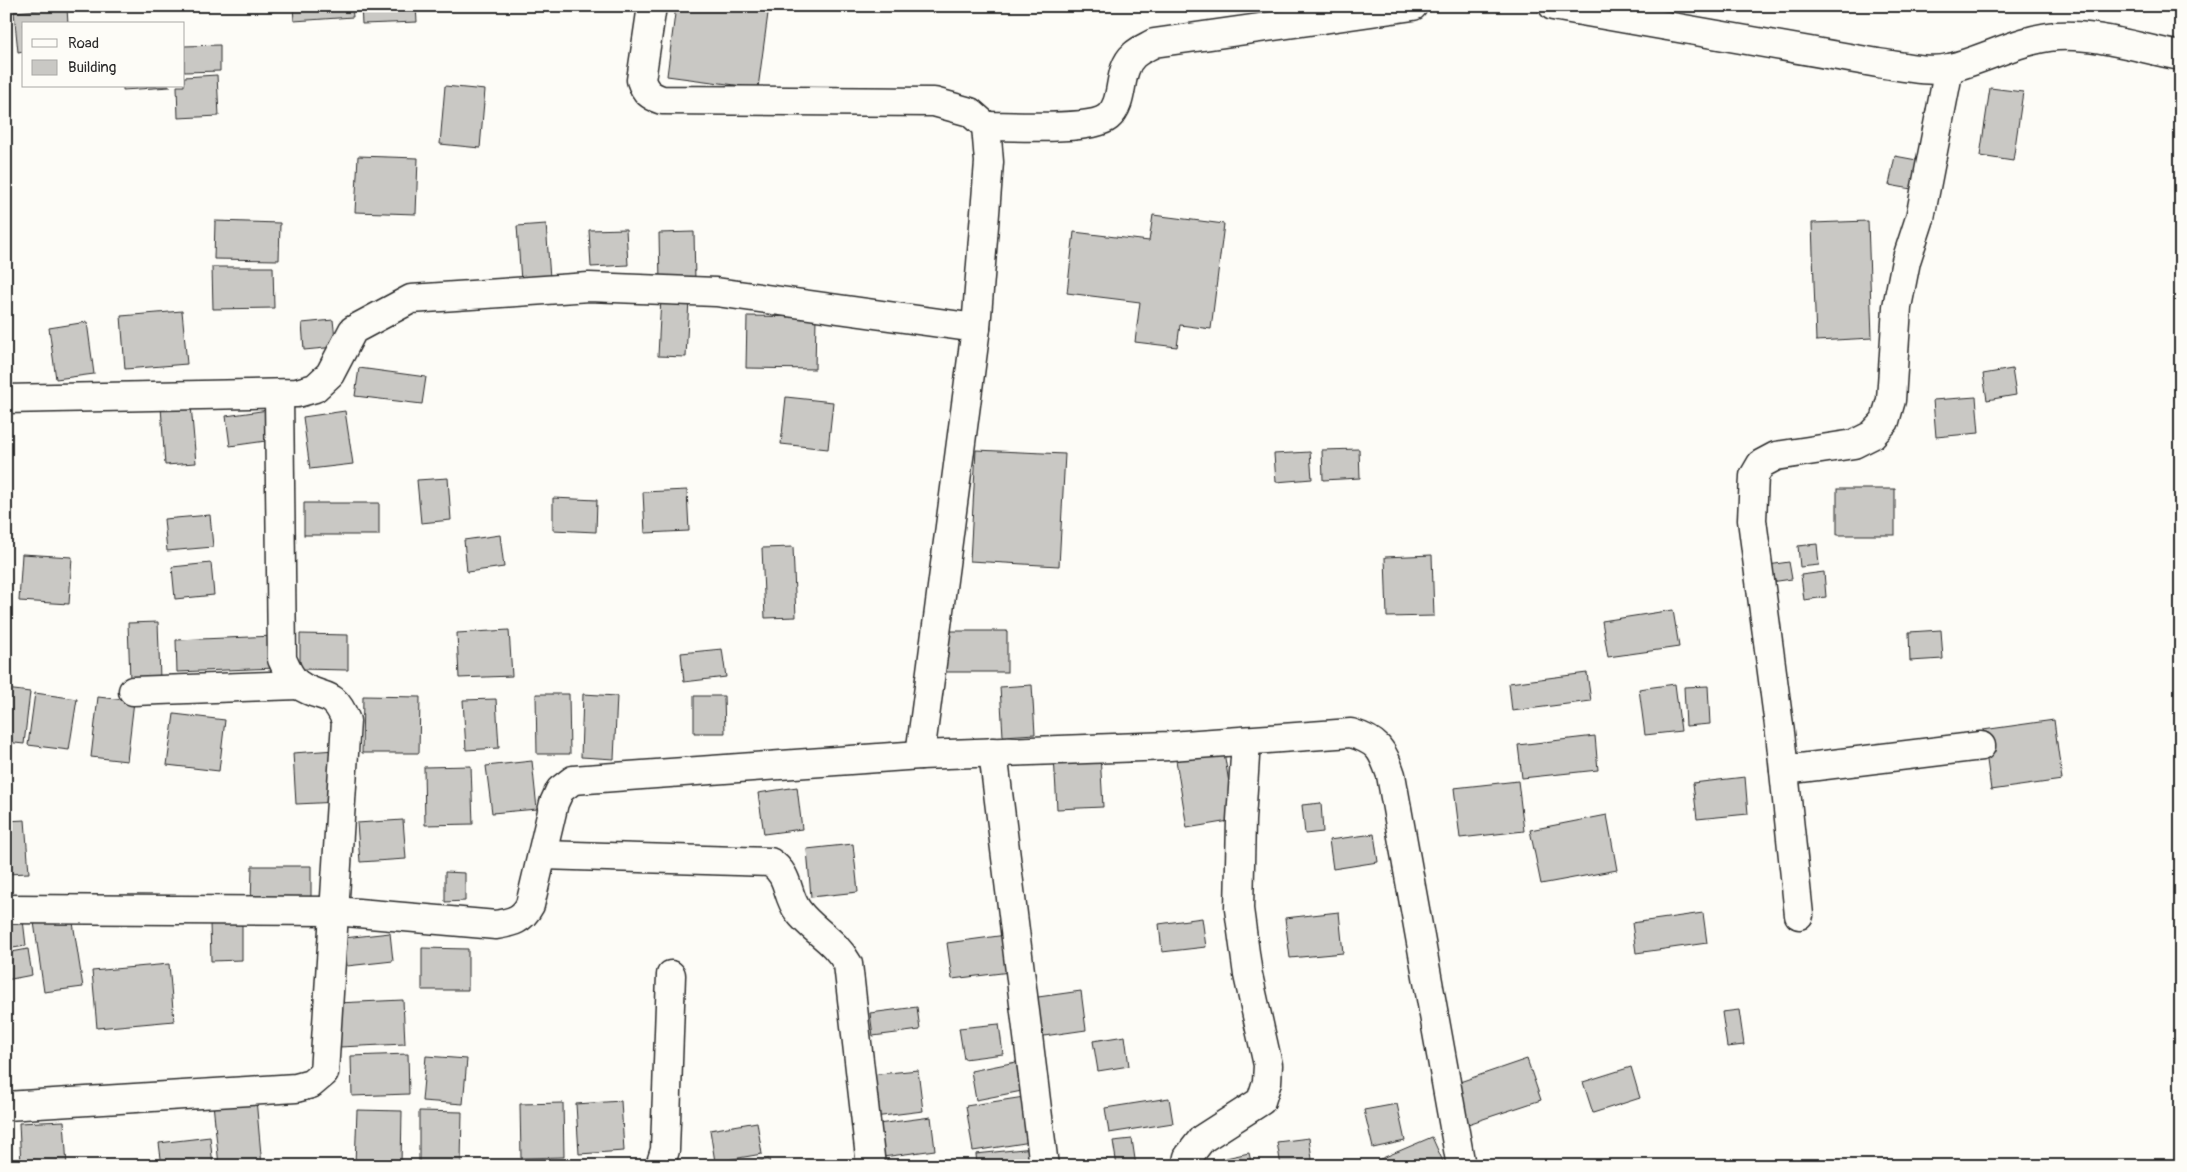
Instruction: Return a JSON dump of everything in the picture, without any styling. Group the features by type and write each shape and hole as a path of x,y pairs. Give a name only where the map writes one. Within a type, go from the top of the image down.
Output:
{"street":[{"path":"652,6 642,80 644,89 650,96 662,100 934,102 970,112 986,126 1087,125 1108,117 1116,103 1125,65 1134,54 1154,43 1413,6"},
{"path":"1554,6 1878,63 1930,70 1949,68 2034,40 2056,36 2078,36 2181,56"},
{"path":"1799,915 1784,770 1752,520 1754,476 1762,464 1776,456 1854,444 1872,435 1885,421 1892,390 1897,307 1906,261 1920,218 1949,68"},
{"path":"920,755 976,328 990,162 986,126"},
{"path":"6,399 297,394 315,388 330,374 353,330 411,299 589,287 716,292 976,328"},
{"path":"279,395 282,659 299,685"},
{"path":"6,1106 296,1088 312,1084 324,1073 346,721 340,706 329,697 299,685 133,691"},
{"path":"6,909 335,911 496,925 516,922 525,914 530,905 554,803 560,790 573,780 920,755 1246,740 1351,733 1370,739 1384,753 1391,776 1461,1166"},
{"path":"1186,1166 1188,1157 1202,1138 1261,1102 1267,1082 1268,1065 1248,975 1239,909 1241,820 1246,740"},
{"path":"1784,770 1980,746"},
{"path":"993,752 1044,1166"},
{"path":"542,855 770,862 781,869 796,909 839,948 848,964 871,1166"},
{"path":"660,1166 665,1150 672,975"}],"building":[{"path":"293,6 352,6 353,17 294,21"},
{"path":"361,6 416,6 417,22 362,24"},
{"path":"676,6 769,6 758,88 667,76"},
{"path":"67,8 68,22 22,22 22,51 18,52 14,12"},
{"path":"220,45 220,71 185,72 185,46"},
{"path":"217,75 219,116 178,118 177,88 185,88 185,77"},
{"path":"445,86 485,90 480,148 440,144"},
{"path":"123,88 154,88 123,90"},
{"path":"1990,88 2023,92 2013,161 1980,156"},
{"path":"358,156 418,158 416,214 355,212"},
{"path":"1895,156 1922,161 1917,190 1889,185"},
{"path":"1153,215 1224,224 1211,329 1180,325 1177,347 1135,342 1140,302 1067,293 1074,232 1149,241"},
{"path":"215,221 280,223 279,260 214,259"},
{"path":"1868,221 1872,338 1816,341 1812,223"},
{"path":"546,224 550,278 521,281 517,226"},
{"path":"626,229 628,265 591,267 589,230"},
{"path":"694,232 695,282 660,283 659,233"},
{"path":"212,267 273,267 274,308 213,309"},
{"path":"661,297 689,299 686,357 658,356"},
{"path":"182,311 187,364 125,369 121,316"},
{"path":"747,316 816,317 815,369 746,368"},
{"path":"333,320 336,347 304,350 302,323"},
{"path":"87,322 94,374 56,379 49,328"},
{"path":"359,368 426,377 422,404 355,396"},
{"path":"2012,369 2016,395 1987,400 1983,374"},
{"path":"786,397 833,402 828,449 781,444"},
{"path":"1976,397 1979,433 1936,437 1933,400"},
{"path":"191,405 196,463 165,465 161,407"},
{"path":"268,410 273,440 230,446 226,416"},
{"path":"345,411 353,464 310,469 303,417"},
{"path":"1359,449 1360,478 1323,480 1322,450"},
{"path":"976,450 1065,454 1059,566 970,561"},
{"path":"1310,452 1312,479 1276,482 1274,454"},
{"path":"448,478 451,520 421,523 417,480"},
{"path":"1837,489 1895,489 1895,535 1837,535"},
{"path":"687,490 689,531 645,533 643,492"},
{"path":"553,498 597,500 596,532 553,530"},
{"path":"304,503 379,503 379,535 304,535"},
{"path":"210,515 213,547 167,551 164,519"},
{"path":"500,535 504,567 467,572 464,540"},
{"path":"1817,544 1819,565 1800,567 1798,546"},
{"path":"793,547 796,617 765,618 762,548"},
{"path":"22,554 72,557 69,604 19,601"},
{"path":"1432,555 1434,616 1387,617 1385,557"},
{"path":"1789,562 1792,579 1764,583 1761,566"},
{"path":"211,563 214,595 175,599 172,567"},
{"path":"1824,572 1826,597 1804,600 1801,575"},
{"path":"1673,610 1679,647 1608,657 1602,621"},
{"path":"158,622 160,679 130,680 128,623"},
{"path":"509,630 512,676 459,678 457,633"},
{"path":"1941,630 1943,659 1910,661 1909,632"},
{"path":"945,631 1007,631 1007,672 945,672"},
{"path":"300,634 348,635 348,670 300,669"},
{"path":"275,636 276,668 177,672 176,640"},
{"path":"722,649 726,677 684,682 681,653"},
{"path":"1587,673 1591,701 1512,711 1509,683"},
{"path":"1675,684 1681,731 1645,735 1639,689"},
{"path":"1032,685 1035,734 1003,736 1000,687"},
{"path":"1708,686 1710,724 1686,726 1684,687"},
{"path":"6,689 30,692 24,744 6,742"},
{"path":"35,693 77,699 69,750 28,745"},
{"path":"536,694 569,694 570,754 537,754"},
{"path":"583,694 617,696 614,759 581,757"},
{"path":"363,696 420,697 419,753 362,753"},
{"path":"694,696 724,696 725,733 694,733"},
{"path":"98,697 134,701 127,761 91,757"},
{"path":"496,699 499,748 466,750 463,700"},
{"path":"174,714 225,720 219,771 167,765"},
{"path":"2054,720 2062,780 1991,790 1983,730"},
{"path":"1595,736 1598,770 1522,778 1518,745"},
{"path":"335,750 339,802 296,804 293,753"},
{"path":"1224,752 1235,820 1187,828 1176,760"},
{"path":"1100,754 1103,807 1057,809 1054,756"},
{"path":"532,761 537,809 492,813 486,766"},
{"path":"471,766 473,824 425,825 424,767"},
{"path":"1745,777 1748,814 1697,819 1693,783"},
{"path":"1518,781 1524,831 1460,838 1454,788"},
{"path":"797,787 802,829 764,834 758,793"},
{"path":"1321,803 1323,832 1305,834 1302,805"},
{"path":"1607,815 1617,870 1541,884 1530,830"},
{"path":"25,820 29,873 6,874 6,821"},
{"path":"403,820 406,859 360,862 357,823"},
{"path":"1374,834 1378,862 1333,869 1329,840"},
{"path":"853,844 858,892 811,897 807,849"},
{"path":"252,866 311,866 311,907 251,907"},
{"path":"445,872 465,873 465,901 445,902"},
{"path":"22,911 26,946 6,949 6,913"},
{"path":"1339,912 1343,953 1290,958 1285,918"},
{"path":"1703,913 1707,943 1636,953 1632,923"},
{"path":"72,916 83,987 44,992 34,922"},
{"path":"1202,918 1206,947 1162,952 1159,924"},
{"path":"210,923 242,923 242,960 211,961"},
{"path":"390,933 393,961 347,966 344,938"},
{"path":"1006,935 1010,972 952,979 947,943"},
{"path":"422,948 468,949 468,990 422,990"},
{"path":"28,949 32,975 6,980 6,953"},
{"path":"169,964 174,1021 97,1028 92,971"},
{"path":"1081,991 1086,1030 1037,1037 1031,998"},
{"path":"403,1000 405,1044 339,1047 337,1003"},
{"path":"917,1007 920,1030 873,1036 870,1013"},
{"path":"1739,1010 1744,1045 1727,1047 1722,1012"},
{"path":"999,1024 1003,1054 964,1059 959,1028"},
{"path":"1125,1036 1129,1066 1098,1071 1093,1041"},
{"path":"408,1054 409,1094 352,1096 351,1056"},
{"path":"426,1056 467,1059 463,1104 422,1101"},
{"path":"1527,1059 1541,1100 1465,1125 1451,1085"},
{"path":"1016,1062 1022,1091 976,1100 971,1071"},
{"path":"1631,1067 1640,1098 1593,1113 1583,1082"},
{"path":"918,1070 923,1111 874,1117 869,1075"},
{"path":"1024,1097 1031,1142 973,1151 966,1106"},
{"path":"1169,1098 1173,1123 1109,1133 1105,1108"},
{"path":"256,1099 262,1166 219,1166 213,1103"},
{"path":"621,1101 624,1151 579,1154 576,1104"},
{"path":"563,1103 564,1157 521,1158 520,1104"},
{"path":"1397,1104 1405,1141 1373,1148 1364,1110"},
{"path":"357,1110 402,1111 401,1165 355,1164"},
{"path":"419,1111 462,1112 461,1163 419,1162"},
{"path":"931,1117 935,1150 883,1157 878,1124"},
{"path":"64,1121 67,1166 21,1166 19,1123"},
{"path":"757,1122 762,1154 715,1162 710,1130"},
{"path":"210,1137 213,1166 162,1166 159,1143"},
{"path":"1432,1137 1445,1166 1381,1166 1378,1160"},
{"path":"1309,1138 1313,1166 1281,1166 1277,1142"},
{"path":"1132,1139 1136,1166 1117,1166 1113,1141"},
{"path":"1033,1148 1035,1166 977,1166 976,1154"},
{"path":"1249,1153 1252,1166 1222,1166 1221,1159"},
{"path":"769,1159 770,1166 735,1166"}]}
